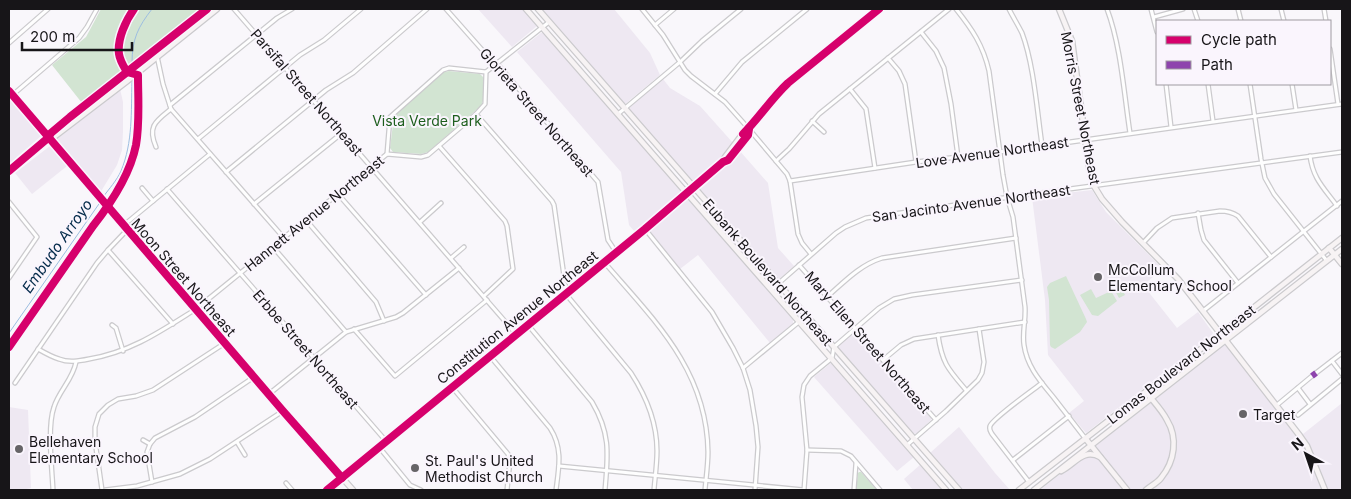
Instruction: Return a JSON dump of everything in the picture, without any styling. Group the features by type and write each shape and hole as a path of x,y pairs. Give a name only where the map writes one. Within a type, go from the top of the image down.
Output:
{"street":[{"path":"9,43 48,9"},
{"path":"10,95 78,38 88,27 97,9"},
{"path":"156,54 207,9"},
{"path":"9,169 70,118 217,9"},
{"name":"Parsifal Street Northeast","path":"234,9 516,334"},
{"path":"156,147 152,128 155,122 277,18 292,9"},
{"path":"198,139 300,55 324,40 361,9"},
{"path":"226,172 326,90 353,73 427,9"},
{"name":"Glorieta Street Northeast","path":"446,9 496,65 500,67 598,182 608,240 616,252"},
{"name":"Eubank Boulevard Northeast","path":"526,9 946,490"},
{"name":"Eubank Boulevard Northeast","path":"538,9 959,490"},
{"name":"Mary Ellen Street Northeast","path":"642,9 692,76 715,94 782,167 790,181 798,234 802,243 811,254"},
{"path":"655,24 674,9"},
{"path":"618,114 741,9"},
{"path":"715,94 742,62 807,9"},
{"name":"Constitution Avenue Northeast","path":"327,490 694,188 723,162 728,160 776,94 878,9"},
{"path":"776,161 789,149 812,121 949,9"},
{"path":"956,9 973,30 987,61 1007,198 1013,217 1026,307 1023,335 1028,363 1127,490"},
{"path":"1009,9 1019,27 1026,46 1042,145"},
{"name":"Morris Street Northeast","path":"1059,9 1072,41 1094,186 1108,208 1178,279 1277,405 1305,442 1325,490"},
{"path":"1107,9 1115,34 1130,133"},
{"path":"1151,9 1156,27"},
{"path":"1154,17 1184,9"},
{"path":"387,154 390,117 444,70 449,68 486,72 550,22"},
{"path":"921,32 936,51 944,68 958,156"},
{"path":"156,54 171,107 284,238"},
{"path":"1331,56 1338,104"},
{"path":"888,58 899,71 905,84 916,162"},
{"path":"585,76 592,70"},
{"name":"Hannett Avenue Northeast","path":"38,349 59,360 76,362 102,357 123,350 148,339 173,324 196,309 387,154 426,156 439,146 485,104 486,72"},
{"path":"1166,85 1172,127"},
{"path":"1208,85 1213,122"},
{"path":"1250,85 1261,162 1268,185 1326,261"},
{"path":"1292,85 1296,110"},
{"path":"850,89 866,110 875,168"},
{"name":"Moon Street Northeast","path":"10,95 353,490"},
{"name":"Love Avenue Northeast","path":"790,181 958,156 1000,152 1342,104"},
{"path":"476,114 552,200 564,276 572,288"},
{"path":"812,121 824,132"},
{"path":"254,204 342,133"},
{"path":"650,150 656,144"},
{"path":"439,146 505,221 513,269 484,296"},
{"name":"San Jacinto Avenue Northeast","path":"772,289 845,226 866,218 1342,152"},
{"path":"123,226 210,154"},
{"path":"1310,156 1311,167 1316,179 1336,206"},
{"path":"142,188 153,201"},
{"name":"Erbbe Street Northeast","path":"167,189 386,441"},
{"path":"338,194 426,295"},
{"path":"1203,311 1342,201"},
{"path":"9,202 37,237 11,272 9,278"},
{"path":"420,222 441,203"},
{"path":"1142,243 1157,228 1172,218 1220,211 1234,213 1271,258"},
{"path":"1198,213 1204,240 1238,283"},
{"path":"306,220 376,302 384,321"},
{"path":"717,226 723,221"},
{"path":"644,229 712,312 743,368 750,390 756,426 758,447 755,490"},
{"path":"14,383 97,263 127,230"},
{"path":"828,296 860,268 882,258 1016,238"},
{"name":"Lomas Boulevard Northeast","path":"1019,490 1342,238"},
{"path":"272,247 346,332"},
{"path":"451,258 464,247"},
{"path":"1330,248 1342,264"},
{"name":"Lomas Boulevard Northeast","path":"1034,490 1342,249"},
{"path":"108,250 173,324"},
{"path":"604,262 674,346 692,379 701,404 705,426 708,452 705,490"},
{"name":"Mary Ellen Street Northeast","path":"799,265 936,420"},
{"path":"269,394 346,332 403,314 459,268"},
{"path":"559,466 804,490 807,450 802,397 804,385 810,376 832,358 834,347 879,308 894,299 1022,280"},
{"path":"566,293 640,386 654,425 657,450 654,490"},
{"path":"354,329 395,376 488,300"},
{"path":"743,368 806,316"},
{"path":"883,360 906,342 920,337 1024,322"},
{"path":"112,325 116,328 123,350"},
{"path":"528,325 592,402 599,414 607,438 605,490"},
{"path":"907,445 978,380 982,373 984,362 979,329"},
{"path":"938,335 941,356 966,390"},
{"path":"225,343 153,390 136,396 118,399 99,414 95,427 95,441 104,490 137,488 180,474 210,459 283,411"},
{"path":"1316,373 1342,354"},
{"path":"490,356 555,436 558,444 559,466 556,490"},
{"path":"1332,361 1342,374"},
{"path":"53,490 52,415 58,396 74,370 76,362"},
{"path":"1277,405 1312,376"},
{"path":"152,482 147,452 155,438 161,433 195,417 254,377"},
{"path":"1298,414 1342,379"},
{"path":"1029,482 992,434 990,427 993,422 1042,383"},
{"path":"452,387 508,454 510,460 507,490"},
{"path":"1298,388 1310,404"},
{"path":"1146,392 1168,421 1174,444 1173,454 1167,468 1161,478 1149,489"},
{"path":"870,401 876,395"},
{"path":"1013,460 1068,416"},
{"path":"142,440 150,444"},
{"path":"237,442 245,455"},
{"path":"379,447 410,485 421,490"},
{"path":"807,450 841,451 851,456 880,490"},
{"path":"1055,473 1067,468 1088,454 1095,454 1103,460"},
{"path":"854,490 856,462"},
{"path":"286,484 292,490"}],"shaded area":[{"path":"478,9 523,9 537,26 512,47"},
{"path":"542,9 614,9 650,53 660,75 625,104"},
{"path":"541,33 544,33 682,190 681,193 635,232 629,225 621,172 517,52"},
{"path":"663,79 670,88 700,106 733,143 722,158 696,182 692,182 628,109"},
{"path":"120,89 123,102 122,150 117,165 100,193 56,141"},
{"path":"9,101 12,101 41,134 10,163 9,163"},
{"path":"50,146 67,166 32,194 15,173"},
{"path":"739,150 768,183 778,248 794,266 778,280 699,190 728,164"},
{"path":"1092,190 1106,212 1163,269 1143,285 1177,328 1198,312 1213,333 1086,433 1069,413 1084,401 1048,355 1045,300 1032,197"},
{"path":"688,198 793,319 793,324 770,343 698,255 680,269 648,231"},
{"path":"854,333 857,333 931,418 916,434 913,433 838,348"},
{"path":"1226,343 1298,438 1342,403 1342,490 1040,490"},
{"path":"831,363 914,457 897,471 814,377"},
{"name":"Bellehaven Elementary School","path":"9,407 28,410 31,488 22,490 9,490"},
{"path":"959,427 1010,490 963,490 930,453"},
{"path":"920,465 942,490 913,490 904,479"}],"green space":[{"path":"101,9 202,9 82,103 52,65 86,37"},
{"name":"Vista Verde Park","path":"444,72 480,74 484,78 481,106 428,152 421,154 393,152 390,148 394,116"},
{"path":"1066,276 1087,322 1080,332 1055,349 1050,345 1047,287 1050,283"},
{"path":"1126,282 1130,290 1119,298 1114,289"},
{"path":"1091,289 1096,298 1111,291 1117,301 1098,316 1092,315 1080,295"},
{"path":"859,472 861,472 877,490 856,490"}],"waterway":[{"name":"Embudo Arroyo","path":"132,63 133,47 137,34 152,9"},
{"name":"Embudo Arroyo","path":"103,197 119,174 128,149 131,127 132,81"},
{"name":"Embudo Arroyo","path":"9,333 101,201"}],"marked path":[{"path":"1312,376 1316,373"}],"cycle path":[{"path":"9,347 107,207 129,167 137,136 138,75 127,72 122,64 119,54 119,42 134,9"},
{"path":"9,171 70,117 207,9"},
{"path":"743,134 788,83 879,9"},
{"path":"9,91 342,478"},
{"path":"327,490 645,229 723,162 728,160 748,135 749,129"}],"place":[{"name":"McCollum Elementary School","path":"1098,277"},
{"name":"Target","path":"1243,414"},
{"name":"Bellehaven Elementary School","path":"19,449"},
{"name":"St. Paul's United Methodist Church","path":"415,468"}]}
